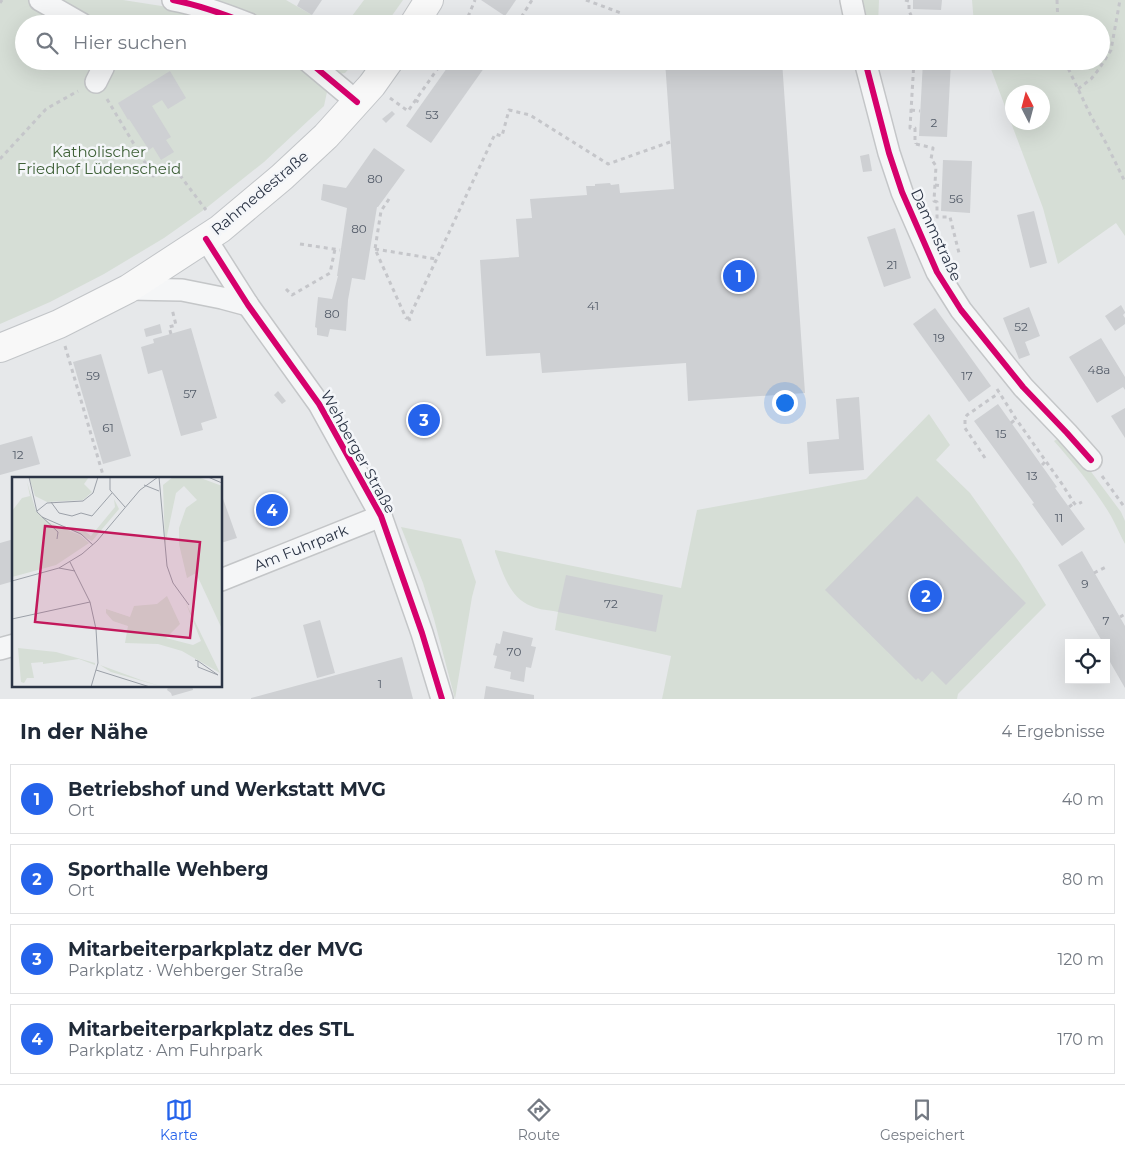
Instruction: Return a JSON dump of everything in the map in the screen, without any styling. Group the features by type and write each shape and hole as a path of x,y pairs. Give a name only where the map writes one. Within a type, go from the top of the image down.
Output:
{"main road":[{"path":"420,15 429,0"},
{"name":"Rahmedestraße","path":"0,348 59,324 128,289 220,229 282,177 326,136 372,85 383,70"}],"street":[{"path":"40,0 66,15"},
{"path":"173,0 192,3 226,15"},
{"path":"851,0 854,15"},
{"path":"96,82 103,70"},
{"path":"319,70 357,102"},
{"name":"Dammstraße","path":"867,70 902,192 937,272 961,310 1023,387 1091,460"},
{"name":"Wehberger Straße","path":"206,239 248,305 319,404 381,516 422,633 442,699"},
{"path":"128,289 189,291 248,305"},
{"name":"Am Fuhrpark","path":"222,580 381,516"}],"path":[{"path":"468,15 475,0"},
{"path":"523,15 532,0"},
{"path":"586,0 621,13"},
{"path":"905,0 909,1 911,15"},
{"path":"1057,0 1058,15"},
{"path":"1110,50 1120,0"},
{"path":"399,105 408,111 437,70"},
{"path":"913,70 911,110 920,111"},
{"path":"1070,70 1090,116 1125,182"},
{"path":"1078,89 1091,79 1098,70"},
{"path":"96,82 154,176 176,170 205,209"},
{"path":"0,159 46,109 74,93"},
{"path":"415,100 422,104"},
{"path":"389,199 381,212 375,249 406,318 410,319 495,134 502,136 510,110 530,115 608,164 670,142"},
{"path":"300,244 340,250"},
{"path":"286,289 292,295 330,273 335,249"},
{"path":"375,249 436,259"},
{"path":"171,334 170,327 176,324 172,309"},
{"path":"65,348 80,390 103,475"},
{"path":"986,458 965,428 965,418 967,414 998,393 1074,503"},
{"path":"1011,423 1016,419"},
{"path":"1091,460 1125,508"},
{"path":"1042,465 1046,461"},
{"path":"1069,507 1074,503 1076,505 1082,502"},
{"path":"1094,573 1106,567"},
{"path":"1120,617 1125,614"}],"green space":[{"name":"Katholischer Friedhof Lüdenscheid","path":"0,0 123,0 168,7 197,15 15,15 15,70 306,70 323,85 327,92 324,106 264,162 205,209 164,238 104,274 50,302 0,324"},
{"path":"204,0 286,0 312,15 244,15"},
{"path":"364,0 403,0 392,15 353,15"},
{"path":"862,0 879,0 878,15 865,15"},
{"path":"972,0 1125,0 1125,236 1116,223 1058,264 1043,208 1014,130 1050,130 1050,85 1005,85 1005,106 991,70 1110,70 1110,15 973,15"},
{"path":"332,70 348,70 345,73 338,74"},
{"path":"929,414 950,445 936,460 970,493 1020,563 1046,605 958,694 957,699 662,699 671,656 555,630 558,612 534,607 517,597 504,576 495,552 495,550 681,588 697,510 866,479"},
{"path":"1061,437 1089,469 1121,512 1125,521 1125,544 1111,516 1098,496 1054,441"},
{"path":"401,527 461,539 476,582 455,699 423,583"}],"building":[{"path":"300,0 322,0 312,15 297,6"},
{"path":"481,0 516,0 506,15"},
{"path":"913,0 942,0 941,10 913,9"},
{"path":"446,70 483,70 431,143 406,126"},
{"path":"666,70 783,70 805,393 688,401 686,363 542,373 540,353 486,356 480,260 519,257 516,219 532,218 530,199 587,195 586,186 595,186 595,184 619,184 620,193 674,189"},
{"path":"923,70 951,70 947,137 919,136"},
{"path":"170,71 186,98 168,109 162,100 152,106 171,137 166,140 174,152 161,160 153,147 149,150 118,103"},
{"path":"392,111 395,114 386,123 382,119"},
{"path":"374,148 405,170 377,207 365,280 352,278 346,331 330,329 328,337 317,335 317,328 315,327 318,297 332,299 338,276 347,208 321,200 323,184 346,188"},
{"path":"869,154 872,171 863,172 860,156"},
{"path":"943,160 972,161 970,213 941,211"},
{"path":"1034,211 1047,263 1030,268 1017,215"},
{"path":"895,228 911,278 884,287 867,237"},
{"path":"1121,305 1125,312 1123,315 1125,324 1115,331 1105,316"},
{"path":"1029,307 1040,336 1025,342 1030,355 1019,359 1003,318"},
{"path":"935,308 991,386 969,402 913,324"},
{"path":"160,324 162,333 146,337 144,329"},
{"path":"191,328 217,418 201,423 203,430 181,436 162,370 148,374 141,347 154,343 153,339"},
{"path":"1101,338 1125,377 1125,390 1123,387 1097,403 1069,357"},
{"path":"101,354 131,456 103,464 73,362"},
{"path":"278,391 286,401 282,404 274,395"},
{"path":"859,397 864,470 809,474 807,442 839,439 836,399"},
{"path":"998,404 1085,529 1062,546 1032,504 1034,503 974,421"},
{"path":"1125,408 1125,438 1111,416"},
{"path":"32,436 40,464 0,475 0,445"},
{"path":"222,496 237,538 222,543"},
{"path":"917,496 1026,603 946,685 932,671 922,682 918,678 916,680 825,590"},
{"path":"12,540 12,582 0,585 0,543"},
{"path":"1082,551 1125,626 1125,688 1110,662 1110,639 1101,639 1058,565"},
{"path":"566,575 663,595 656,632 558,612"},
{"path":"320,620 335,673 317,678 303,625"},
{"path":"503,631 533,638 531,646 536,647 531,668 526,667 524,682 510,679 511,672 494,668 497,656 493,655 496,643 500,644"},
{"path":"402,657 413,699 251,699 251,698"},
{"path":"169,686 192,686 193,690 172,696 167,690"},
{"path":"486,686 534,695 534,699 484,699"}],"cycle path":[{"path":"173,0 225,15"},
{"path":"319,70 357,102"},
{"path":"867,70 889,153 902,192 937,272 961,310 1023,387 1091,460"},
{"path":"206,239 248,305 319,404 381,516 422,633 442,699"}],"place":[{"name":"Betriebshof und Werkstatt MVG","path":"739,276"},
{"name":"Mitarbeiterparkplatz der MVG","path":"424,420"},
{"name":"Mitarbeiterparkplatz des STL","path":"272,510"},
{"name":"Sporthalle Wehberg","path":"926,596"}]}
